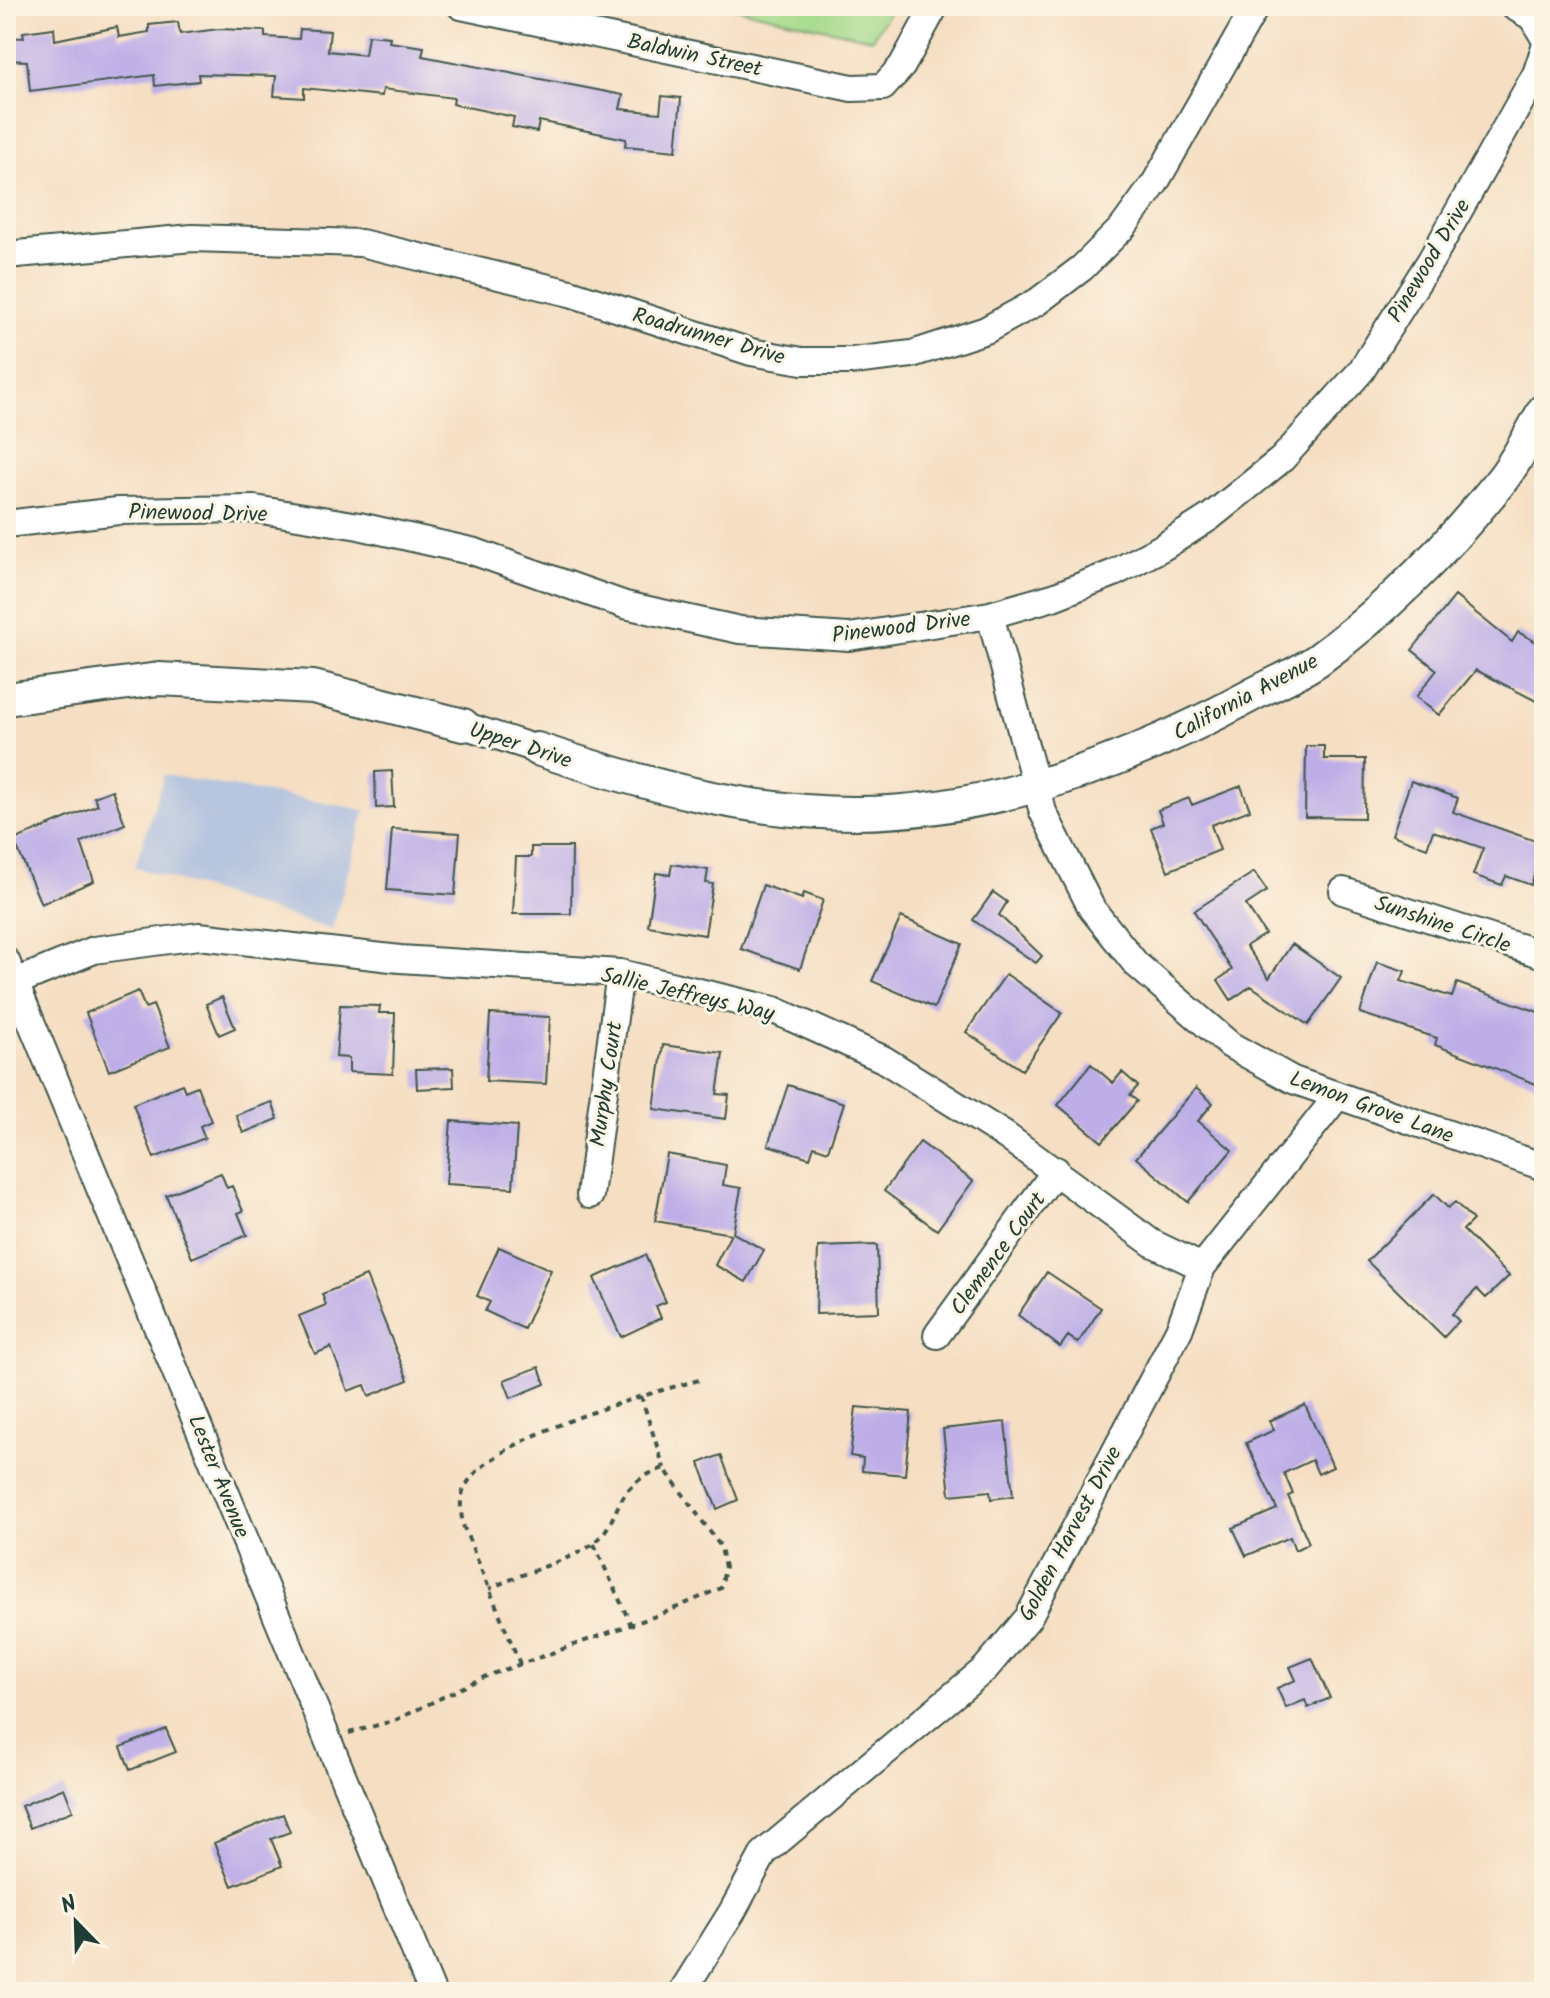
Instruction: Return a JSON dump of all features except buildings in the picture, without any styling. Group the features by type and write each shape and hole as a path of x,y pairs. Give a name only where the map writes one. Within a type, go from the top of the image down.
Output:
{"main road":[{"name":"California Avenue","path":"1035,785 1182,733 1318,660 1424,567 1502,480 1544,410"},
{"name":"Upper Drive","path":"6,699 159,679 313,687 463,725"},
{"name":"Upper Drive","path":"537,749 628,779 739,805 855,813 950,803 1035,785"}],"street":[{"name":"Baldwin Street","path":"461,6 852,88 883,87 902,66 935,6"},
{"name":"Roadrunner Drive","path":"6,255 192,238 361,243 570,293 751,352 802,361 853,361 912,354 986,330 1037,302 1082,268 1123,227 1155,183 1256,6"},
{"path":"1513,6 1532,17 1544,37"},
{"name":"Pinewood Drive","path":"6,524 118,511 255,509 359,526 475,552 625,605 740,630 849,637 990,615 1053,597 1151,553 1210,517 1282,459 1361,371 1431,260 1536,74 1544,50"},
{"name":"Lemon Grove Lane","path":"990,615 1044,815 1092,909 1136,964 1230,1045 1293,1080 1336,1098 1544,1167"},
{"name":"Upper Drive","path":"463,725 537,749"},
{"name":"Sunshine Circle","path":"1343,891 1544,955"},
{"name":"Sallie Jeffreys Way","path":"9,977 94,950 199,936 400,959 620,973 774,1010 869,1053 1006,1136 1152,1243 1202,1267"},
{"name":"Murphy Court","path":"590,1195 620,973"},
{"name":"Lester Avenue","path":"9,977 432,1992"},
{"name":"Golden Harvest Drive","path":"682,1992 764,1853 985,1669 1028,1618 1179,1330 1202,1267 1336,1098"},
{"name":"Clemence Court","path":"937,1335 1056,1170"}],"path":[{"path":"520,1664 463,1525 460,1507 464,1488 494,1458 532,1439 641,1396 703,1379"},
{"path":"327,1739 396,1720 484,1677 631,1625 721,1588 725,1568 721,1547 664,1468 641,1396"},
{"path":"489,1589 594,1544 618,1502 633,1485 646,1474 664,1468"},
{"path":"594,1544 631,1625"}],"shaded area":[{"path":"164,775 365,810 332,930 135,867"}],"green space":[{"path":"725,6 893,6 872,39"}]}
